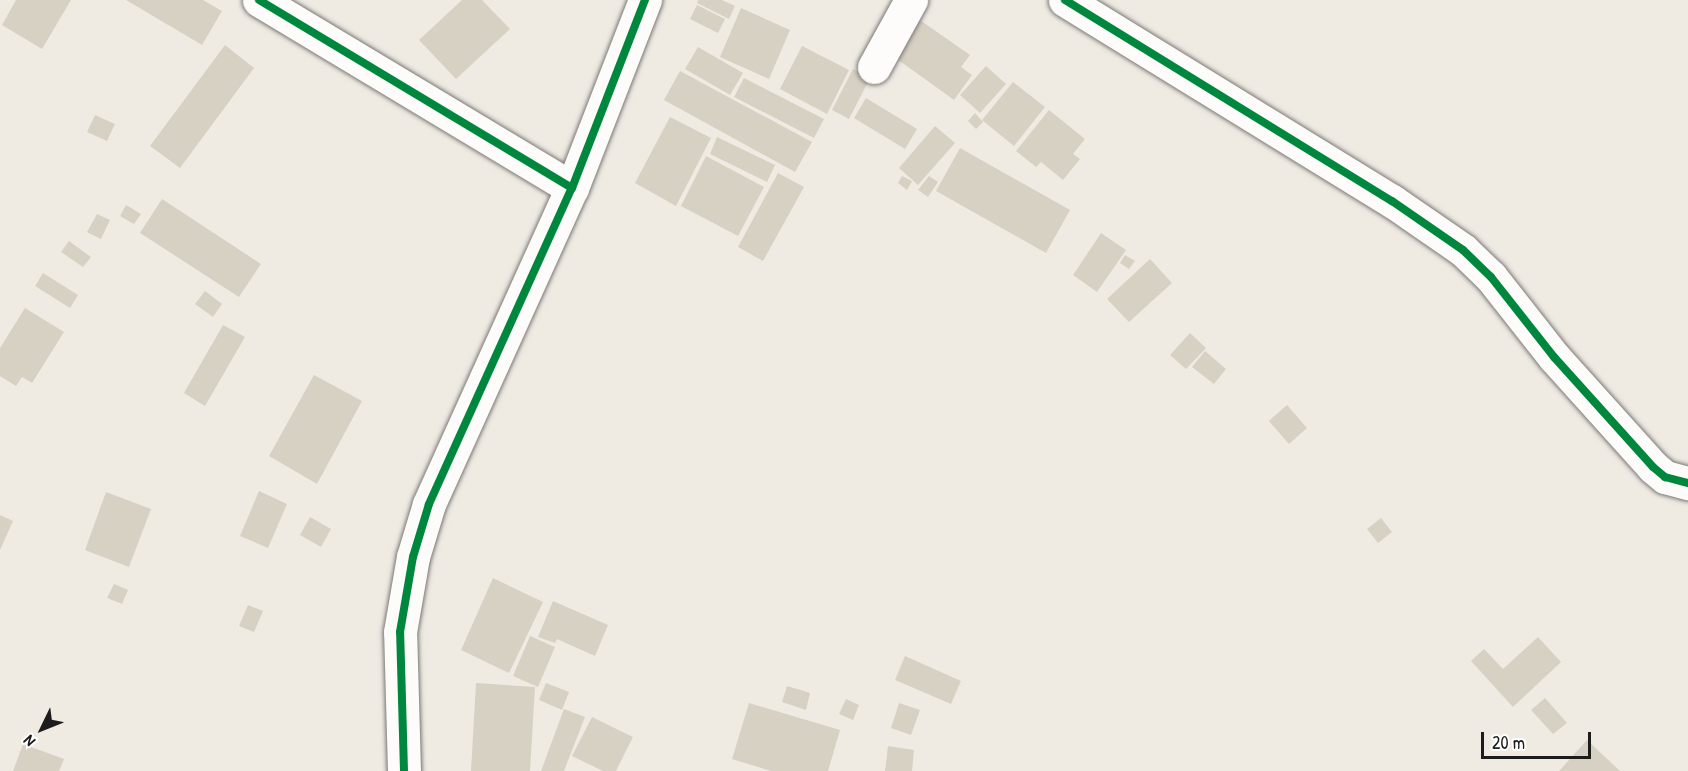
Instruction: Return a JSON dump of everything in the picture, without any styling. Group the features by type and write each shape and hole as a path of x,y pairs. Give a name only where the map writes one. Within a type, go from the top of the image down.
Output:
{"street":[{"path":"259,0 573,188"},
{"path":"404,771 400,632 413,557 429,504 573,188 645,0"},
{"path":"874,67 911,0"},
{"path":"1065,0 1392,201 1463,250 1509,297 1554,357 1653,467 1665,477 1688,483"}],"building":[{"path":"16,0 71,0 42,49 2,25"},
{"path":"126,0 203,0 222,11 202,45"},
{"path":"462,0 482,0 510,29 456,79 419,40"},
{"path":"698,0 722,0 735,6 729,19 697,3"},
{"path":"697,5 725,19 718,33 690,19"},
{"path":"741,8 790,30 769,79 720,57"},
{"path":"917,18 970,55 961,67 972,75 954,100 890,54"},
{"path":"225,45 254,68 180,168 150,146"},
{"path":"802,46 849,70 827,114 780,89"},
{"path":"698,47 743,73 730,95 685,69"},
{"path":"986,66 1006,84 980,113 960,95"},
{"path":"853,69 870,78 849,119 832,110"},
{"path":"680,71 812,142 795,172 664,100"},
{"path":"744,78 824,119 814,138 734,97"},
{"path":"1013,82 1045,107 1014,146 982,120"},
{"path":"866,98 917,129 905,149 854,118"},
{"path":"1049,110 1085,139 1073,154 1080,159 1063,180 1041,162 1036,167 1016,151"},
{"path":"975,113 983,122 976,129 968,121"},
{"path":"95,115 115,124 107,141 87,132"},
{"path":"670,117 711,138 676,206 635,183"},
{"path":"935,126 955,143 918,185 899,168"},
{"path":"717,137 775,165 767,182 710,154"},
{"path":"960,148 1070,210 1046,253 936,191"},
{"path":"706,156 764,187 738,236 681,206"},
{"path":"778,173 804,187 763,261 738,247"},
{"path":"902,176 912,181 907,190 898,183"},
{"path":"929,176 938,182 928,197 918,190"},
{"path":"162,199 261,264 239,297 140,233"},
{"path":"126,205 141,214 134,224 120,216"},
{"path":"97,214 110,220 101,239 87,232"},
{"path":"1101,233 1126,250 1097,292 1073,275"},
{"path":"69,241 91,257 83,267 61,252"},
{"path":"1125,255 1135,261 1129,269 1120,263"},
{"path":"1150,259 1172,283 1129,322 1107,299"},
{"path":"43,273 78,295 70,308 35,286"},
{"path":"205,291 222,304 213,317 195,304"},
{"path":"25,308 64,332 32,383 22,377 16,386 0,376 0,348"},
{"path":"223,325 245,337 205,406 184,393"},
{"path":"1190,333 1206,348 1186,369 1170,355"},
{"path":"1205,351 1226,369 1214,384 1192,367"},
{"path":"314,375 362,401 317,484 269,456"},
{"path":"1287,405 1307,428 1289,444 1269,421"},
{"path":"259,491 287,504 268,548 240,536"},
{"path":"106,492 151,509 129,567 85,550"},
{"path":"0,515 13,521 0,550"},
{"path":"310,517 331,529 321,547 300,535"},
{"path":"1381,518 1392,532 1378,543 1367,529"},
{"path":"493,578 543,602 509,673 461,650"},
{"path":"114,584 128,590 122,604 107,598"},
{"path":"553,601 608,625 595,656 557,639 555,643 538,637"},
{"path":"248,605 263,611 254,632 239,626"},
{"path":"530,636 555,647 538,687 513,676"},
{"path":"1538,637 1561,662 1513,707 1471,661 1484,649 1503,669"},
{"path":"905,656 961,681 951,704 895,680"},
{"path":"476,683 535,687 530,771 471,771"},
{"path":"546,683 569,692 562,710 539,700"},
{"path":"787,686 810,693 806,710 782,702"},
{"path":"1545,698 1567,723 1553,734 1531,710"},
{"path":"846,699 859,705 853,720 839,714"},
{"path":"749,703 840,730 828,771 771,771 732,759"},
{"path":"899,703 920,710 911,735 891,728"},
{"path":"564,709 585,717 564,771 541,771"},
{"path":"592,717 633,737 616,771 603,771 572,756"},
{"path":"1587,740 1620,771 1559,771"},
{"path":"23,744 64,759 59,771 13,771"},
{"path":"888,746 914,750 912,771 885,771"}],"cycle path":[{"path":"259,0 572,188"},
{"path":"404,771 400,632 413,557 429,504 572,188 645,0"},
{"path":"1065,0 1392,201 1463,250 1491,277 1554,357 1653,467 1665,477 1688,483"}]}
